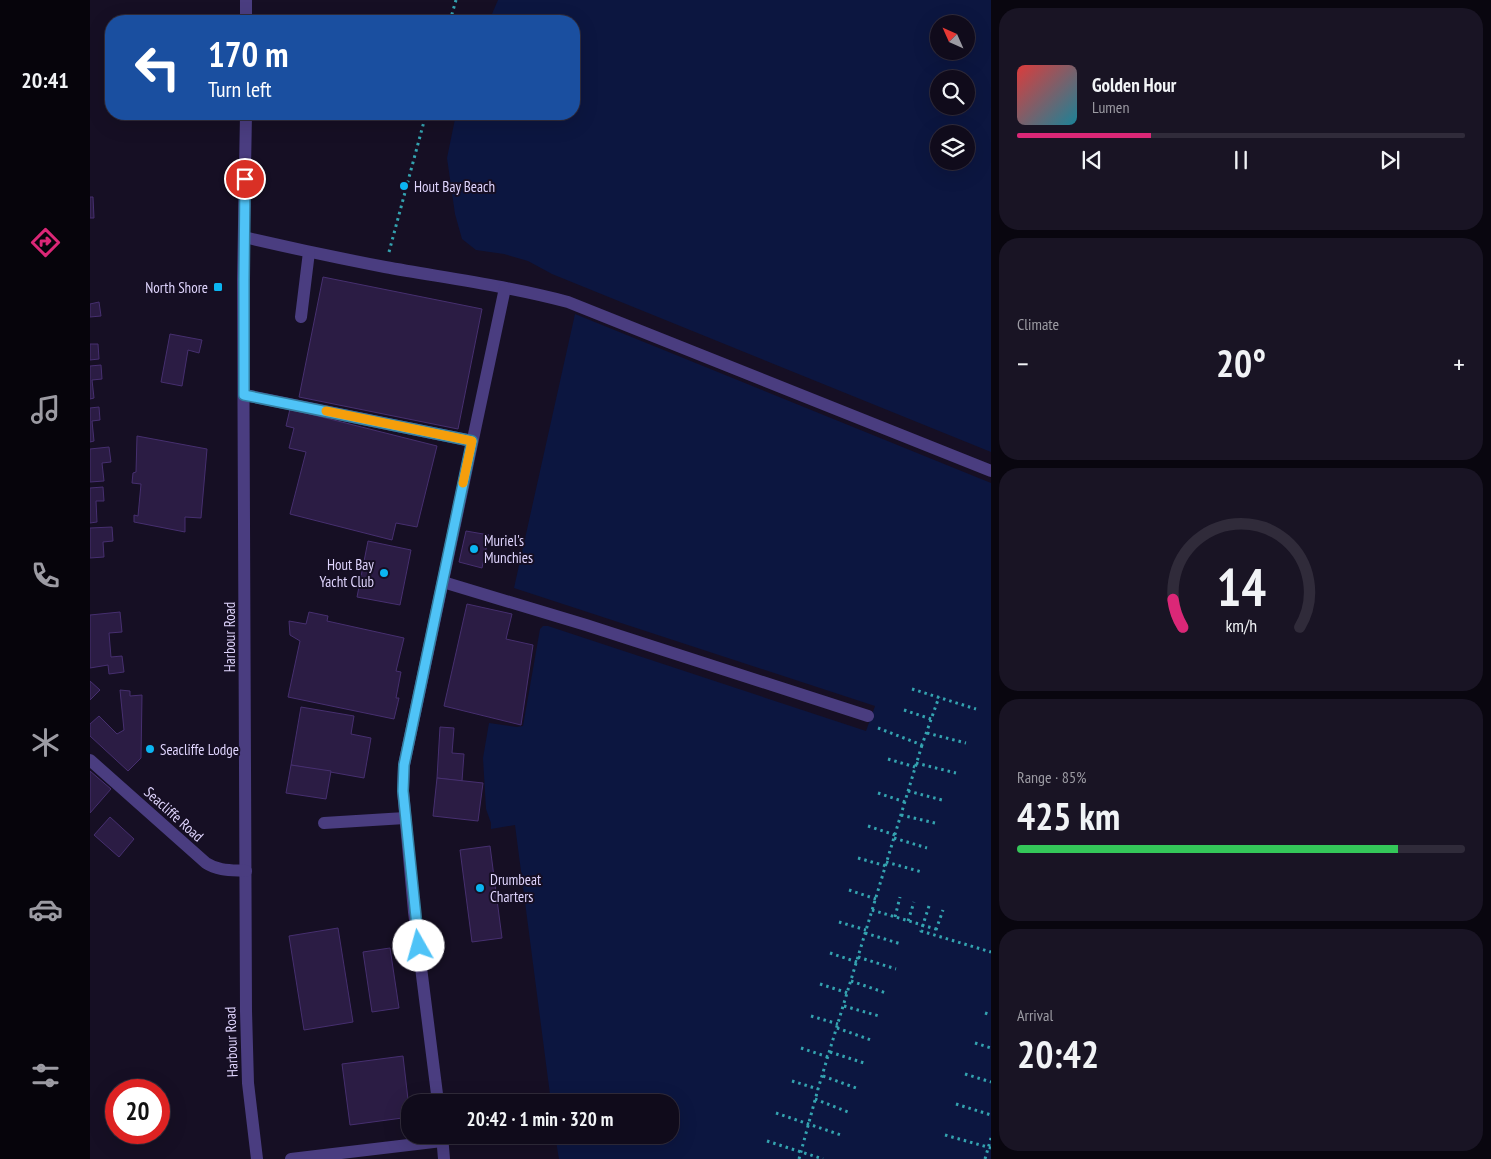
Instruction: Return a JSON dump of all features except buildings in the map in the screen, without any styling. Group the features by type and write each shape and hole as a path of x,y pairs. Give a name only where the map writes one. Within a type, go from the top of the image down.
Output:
{"street":[{"path":"246,0 246,15"},
{"name":"Harbour Road","path":"246,120 244,395 246,1011 248,1083 257,1159"},
{"path":"244,237 309,252 505,288 568,302 991,471"},
{"path":"300,317 309,252"},
{"path":"437,1094 414,912 403,791 404,765 505,288"},
{"path":"244,395 472,441"},
{"path":"443,582 586,625 868,716"},
{"name":"Seacliffe Road","path":"90,760 213,868 246,871"},
{"path":"324,823 405,818"},
{"path":"291,1159 401,1144"},
{"path":"443,1144 444,1159"}],"path":[{"path":"452,15 456,0"},
{"path":"386,267 424,120"},
{"path":"912,688 976,709"},
{"path":"799,1159 818,1089 894,836 939,697"},
{"path":"904,710 931,719"},
{"path":"877,728 922,745"},
{"path":"927,733 966,743"},
{"path":"888,758 956,773"},
{"path":"908,790 942,800"},
{"path":"878,793 905,802"},
{"path":"901,815 935,823"},
{"path":"868,826 927,848"},
{"path":"858,858 922,872"},
{"path":"849,890 876,899"},
{"path":"895,917 900,897"},
{"path":"908,921 914,902"},
{"path":"929,906 921,931 991,952"},
{"path":"872,910 938,930 943,910"},
{"path":"839,922 901,944"},
{"path":"830,953 857,962"},
{"path":"858,957 896,968"},
{"path":"851,981 886,993"},
{"path":"820,984 848,993"},
{"path":"844,1006 879,1016"},
{"path":"984,1013 991,1015"},
{"path":"811,1016 872,1040"},
{"path":"975,1043 991,1048"},
{"path":"801,1048 828,1057"},
{"path":"830,1052 864,1064"},
{"path":"965,1074 991,1082"},
{"path":"823,1076 856,1088"},
{"path":"792,1080 818,1089"},
{"path":"816,1099 848,1112"},
{"path":"956,1104 991,1115"},
{"path":"776,1113 841,1135"},
{"path":"946,1135 991,1148"},
{"path":"985,1159 991,1138"},
{"path":"767,1142 823,1159"}],"water":[{"path":"498,0 991,0 991,452 552,274 528,261 504,254 476,250 462,239 455,214 447,158 455,120 580,120 580,15 492,15"},
{"path":"575,314 991,483 991,1159 559,1159 556,1144 679,1144 679,1094 550,1094 515,825 491,829 486,809 483,758 489,723 517,727 523,726 540,629 543,626 548,626 866,731 875,706 514,588"}],"slow traffic":[{"path":"326,411 472,441 463,483"}],"place":[{"name":"Hout Bay Beach","path":"404,186"},
{"name":"North Shore","path":"218,287"},
{"name":"Muriel's Munchies","path":"474,549"},
{"name":"Hout Bay Yacht Club","path":"384,573"},
{"name":"Seacliffe Lodge","path":"150,749"},
{"name":"Drumbeat Charters","path":"480,888"}],"route":[{"path":"245,179 244,395 472,441 404,765 403,791 419,946"}]}
